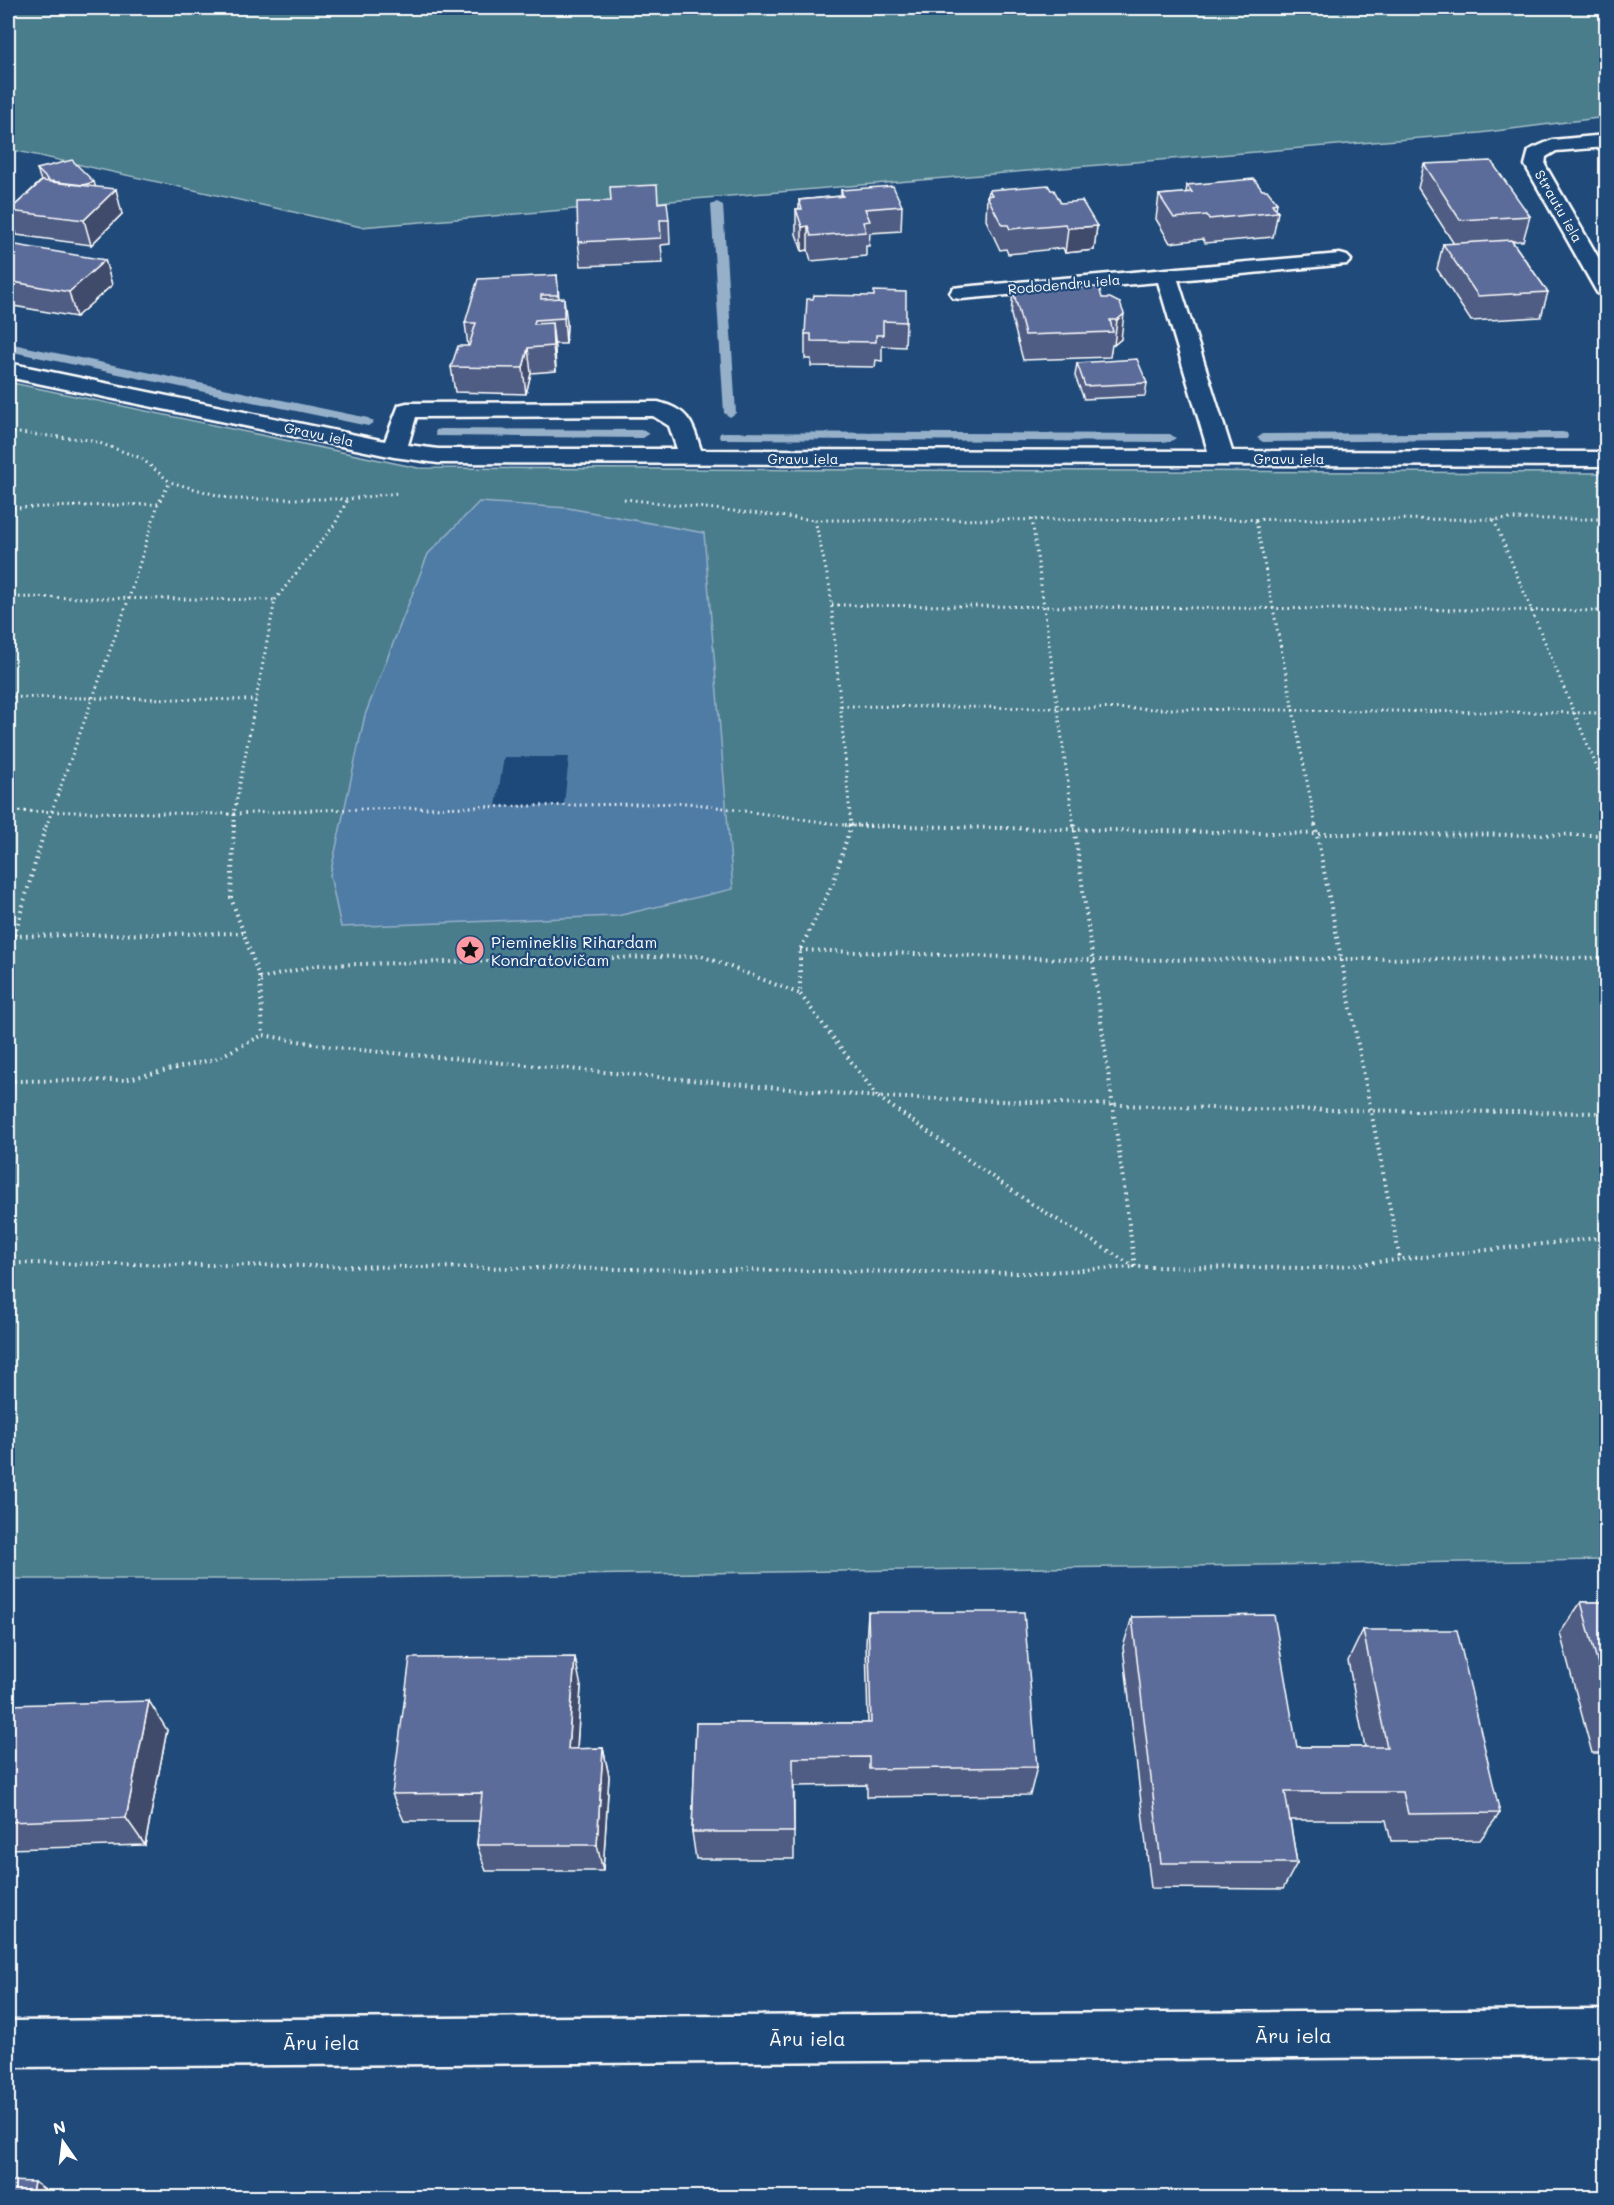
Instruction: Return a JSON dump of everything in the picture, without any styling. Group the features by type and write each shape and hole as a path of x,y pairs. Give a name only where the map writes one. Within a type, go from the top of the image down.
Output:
{"street":[{"name":"Strautu iela","path":"1606,141 1552,146 1536,154 1535,165 1606,289"},
{"name":"Rododendru iela","path":"961,293 1340,260"},
{"path":"1166,275 1222,458"},
{"name":"Gravu iela","path":"8,370 394,450 438,456 1606,459"},
{"path":"394,450 407,410 658,409 680,422 691,457"},
{"name":"Āru iela","path":"8,2044 1606,2033"}],"path":[{"path":"8,432 91,440 141,458 170,482 231,499 348,499 407,492"},
{"path":"8,958 50,811 129,598 158,504 170,482"},
{"path":"615,498 815,520 1606,519"},
{"path":"263,1035 260,979 231,898 234,814 275,600 335,524 348,499"},
{"path":"8,508 158,504"},
{"path":"1032,519 1135,1267"},
{"path":"800,994 800,950 833,883 850,826 832,605 815,520"},
{"path":"1494,520 1606,789"},
{"path":"1256,521 1400,1260"},
{"path":"8,597 275,600"},
{"path":"832,605 1606,611"},
{"path":"8,697 256,700"},
{"path":"841,706 1294,712 1606,713"},
{"path":"8,811 234,814 313,810 688,803 850,826 1074,828 1318,834 1606,835"},
{"path":"8,936 243,933"},
{"path":"800,950 1092,960 1606,958"},
{"path":"260,979 317,965 702,956 800,994 878,1097 1030,1203 1135,1267"},
{"path":"8,1081 124,1080 215,1059 263,1035 350,1049 878,1097 1113,1108 1371,1113 1606,1113"},
{"path":"8,1263 1016,1273 1135,1267 1323,1268 1606,1237"}],"shaded area":[{"path":"8,8 1606,8 1606,117 1480,133 361,227 8,149"},
{"path":"8,382 418,468 1606,473 1606,1560 284,1579 8,1579"},
{"path":"479,502 568,508 704,533 733,889 617,916 341,927 330,875 365,715 428,554"}],"pier":[{"path":"504,757 569,757 564,805 496,806"}],"building":[{"path":"72,160 94,182 83,185 49,181 37,169"},
{"path":"1491,161 1530,216 1460,220 1424,164"},
{"path":"1254,179 1262,190 1267,190 1277,203 1272,204 1278,212 1209,219 1207,215 1174,218 1159,195 1192,192 1187,185"},
{"path":"42,181 116,189 84,220 9,211"},
{"path":"657,185 658,203 667,202 669,220 660,220 661,238 578,242 577,202 611,201 610,187"},
{"path":"1048,185 1051,190 1054,190 1061,203 1082,201 1097,226 1068,228 1065,224 1010,229 1008,225 1002,225 987,196 992,195 989,190"},
{"path":"893,186 902,206 865,209 870,221 863,222 866,232 811,236 808,226 802,227 796,209 802,209 799,200 843,196 841,190"},
{"path":"1511,240 1548,292 1478,296 1443,244"},
{"path":"16,245 105,260 69,292 8,281 8,252"},
{"path":"557,275 558,295 541,295 541,299 564,298 564,318 535,320 534,324 552,323 553,346 528,348 523,368 451,367 458,346 469,346 476,323 465,323 478,279"},
{"path":"1099,287 1102,298 1110,298 1120,303 1124,314 1117,320 1110,320 1113,332 1025,335 1013,290"},
{"path":"874,291 906,292 906,322 883,321 883,335 876,335 876,342 811,341 811,334 805,334 807,299 813,299 814,295 874,296"},
{"path":"1137,359 1147,383 1085,386 1077,363"},
{"path":"1581,1602 1606,1602 1606,1694"},
{"path":"868,1612 1024,1612 1037,1767 869,1769 869,1757 793,1758 794,1832 692,1832 696,1723 871,1723"},
{"path":"1274,1615 1297,1747 1387,1747 1363,1630 1457,1630 1500,1813 1408,1814 1403,1792 1285,1792 1297,1863 1161,1863 1132,1617"},
{"path":"575,1657 568,1749 603,1748 597,1845 477,1845 482,1793 392,1794 410,1658"},
{"path":"149,1701 126,1818 8,1822 8,1705"},
{"path":"8,2181 34,2182 31,2198 8,2198"}],"waterway":[{"path":"717,205 730,413"},
{"path":"8,347 368,422"},
{"path":"441,433 643,434"},
{"path":"725,436 1170,438"},
{"path":"1263,438 1562,436"}],"place":[{"name":"Piemineklis Rihardam Kondratovičam","path":"470,950"}]}
